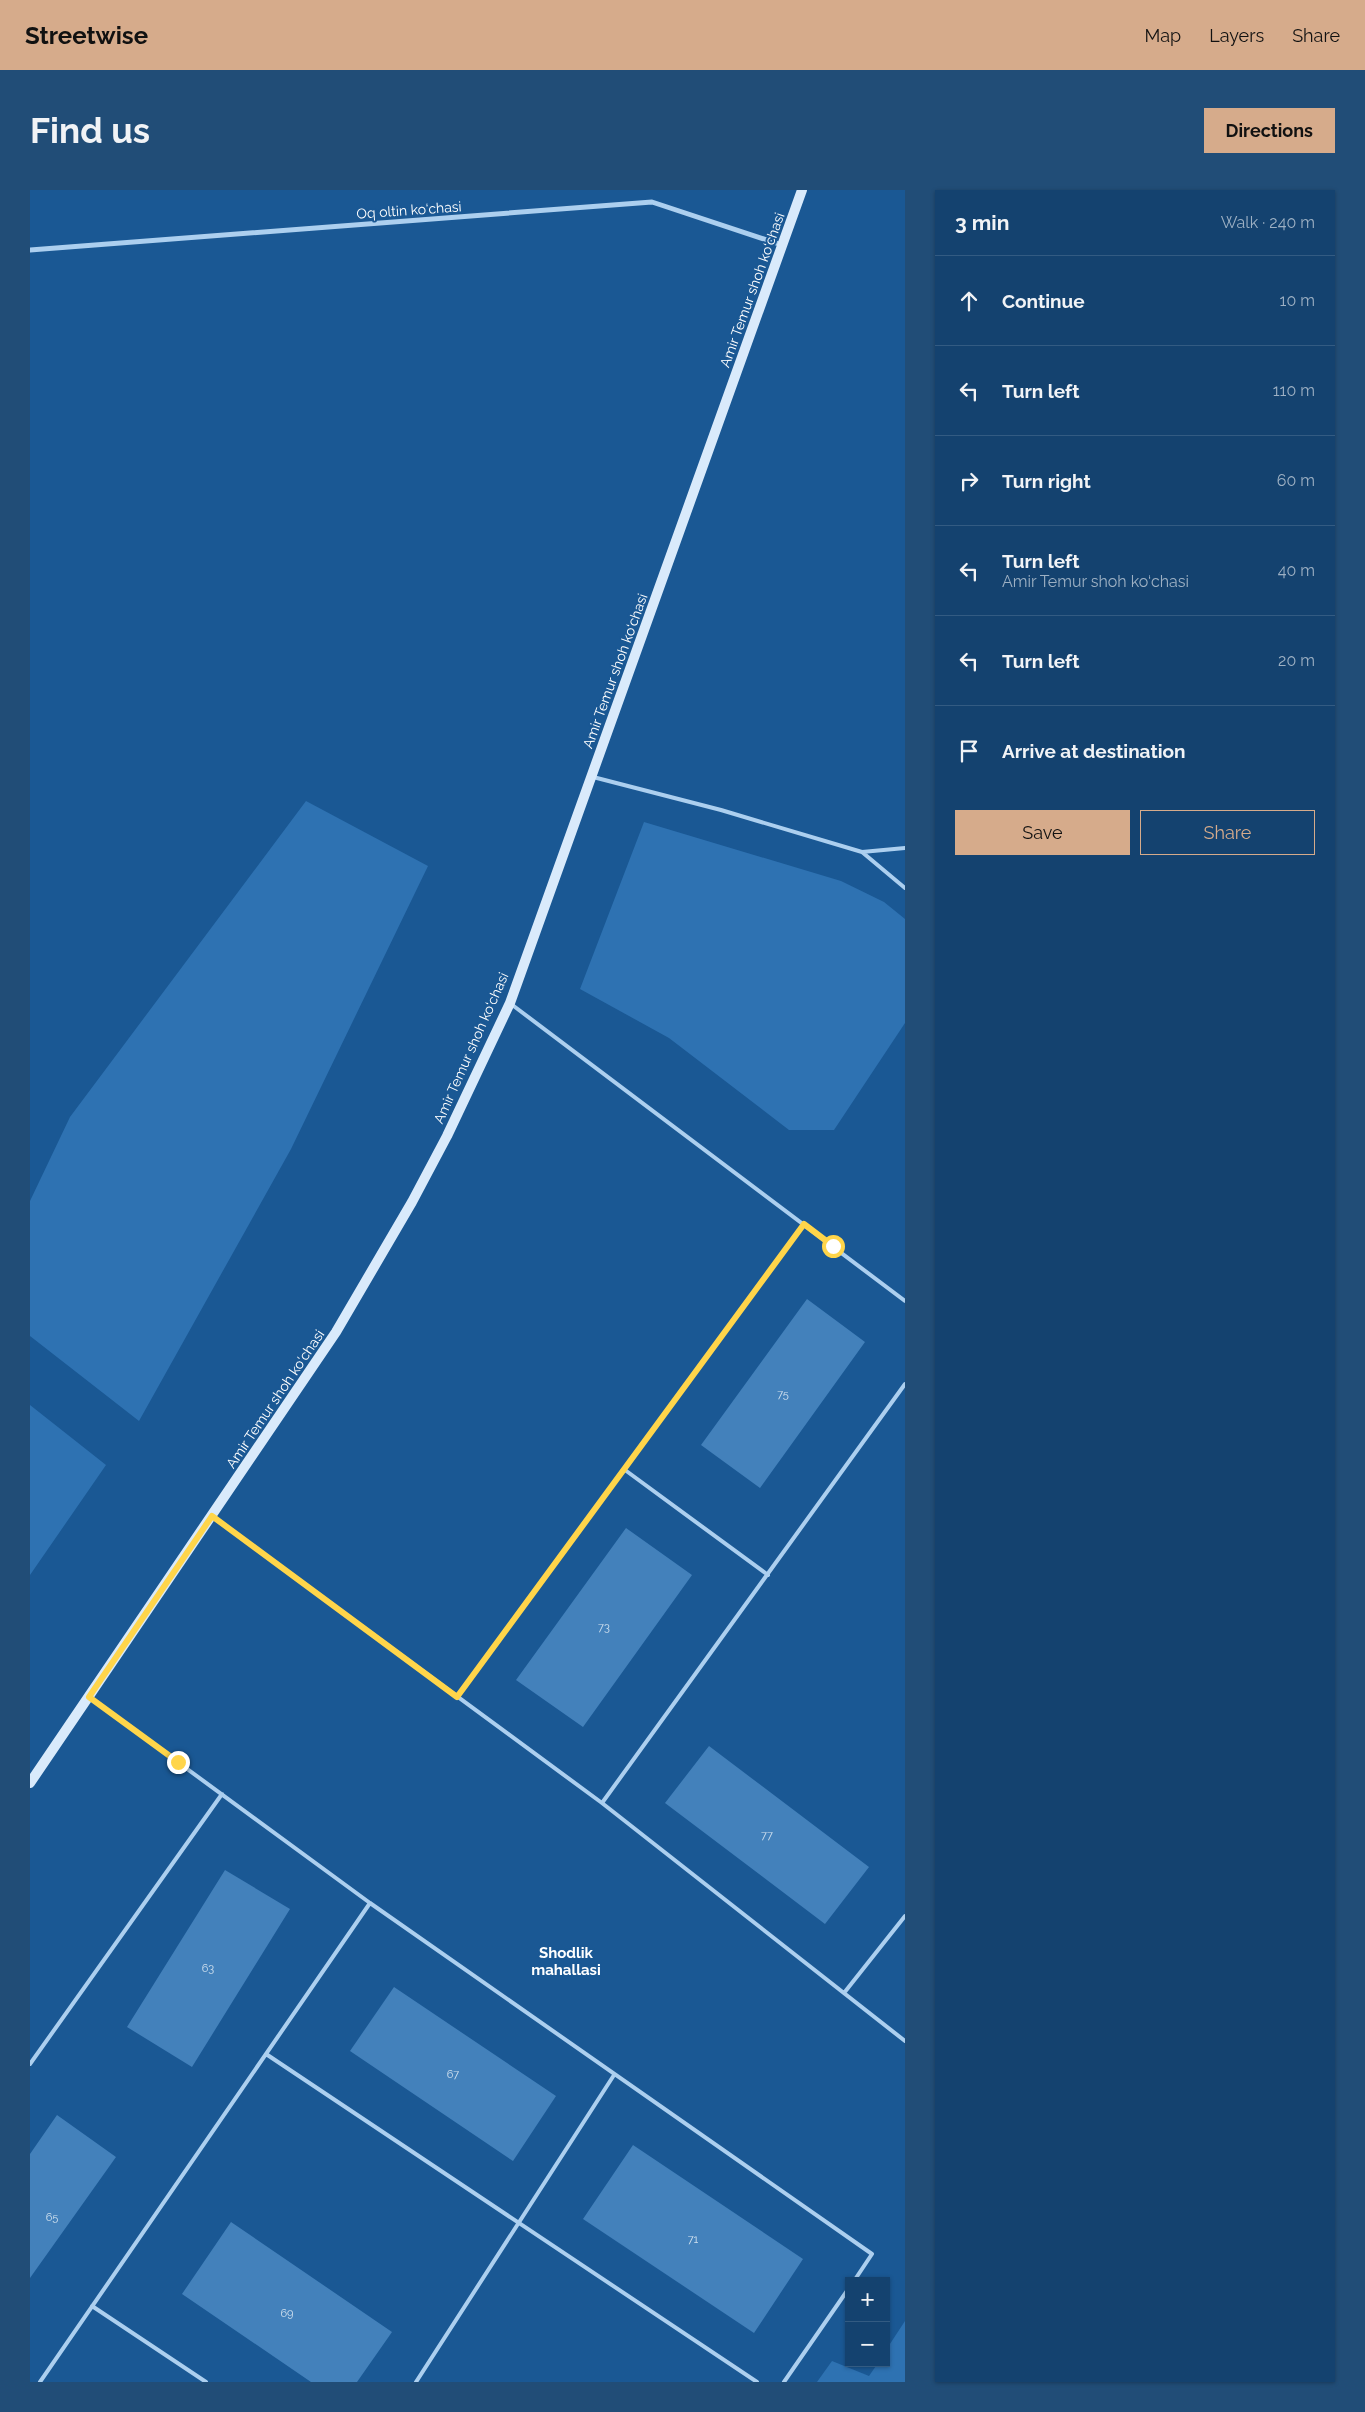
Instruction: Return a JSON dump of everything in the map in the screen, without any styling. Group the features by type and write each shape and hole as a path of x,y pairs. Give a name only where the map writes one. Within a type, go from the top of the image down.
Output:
{"main road":[{"name":"Amir Temur shoh ko‘chasi","path":"30,1783 296,1393 374,1270 447,1136 510,1003 802,190"}],"street":[{"name":"Oq oltin ko‘chasi","path":"30,250 652,202 782,246"}],"lane":[{"path":"591,776 721,810 862,852 905,848"},
{"path":"862,852 905,888"},
{"path":"510,1003 905,1301"},
{"path":"457,1697 804,1224"},
{"path":"602,1803 905,1384"},
{"path":"625,1470 768,1575"},
{"path":"212,1516 602,1803 905,2041"},
{"path":"89,1697 370,1903 872,2254 857,2277"},
{"path":"30,2064 222,1794"},
{"path":"40,2382 370,1903"},
{"path":"844,1993 905,1916"},
{"path":"266,2054 757,2382"},
{"path":"416,2382 614,2075"},
{"path":"784,2382 845,2294"},
{"path":"92,2306 206,2382"}],"shaded area":[{"path":"306,801 428,866 291,1149 139,1421 30,1336 30,1201 70,1117"},
{"path":"644,822 841,881 884,902 905,919 905,1023 834,1130 789,1130 669,1038 580,989"},
{"path":"30,1405 106,1465 30,1575"},
{"path":"905,2321 905,2382 817,2382 832,2361 869,2376 875,2367 890,2367 890,2344"}],"building":[{"path":"807,1299 865,1342 760,1488 701,1445"},
{"path":"626,1528 692,1575 583,1727 516,1680"},
{"path":"709,1746 869,1867 825,1924 665,1803"},
{"path":"225,1870 290,1909 192,2067 127,2027"},
{"path":"394,1987 556,2096 513,2161 350,2051"},
{"path":"57,2115 116,2157 30,2278 30,2154"},
{"path":"633,2145 803,2259 754,2333 583,2219"},
{"path":"231,2222 392,2332 357,2382 311,2382 182,2294"}],"district":[{"name":"Shodlik mahallasi","path":"566,1962"}],"route":[{"path":"178,1762 89,1697 212,1516 457,1697 804,1224 833,1246"}]}
